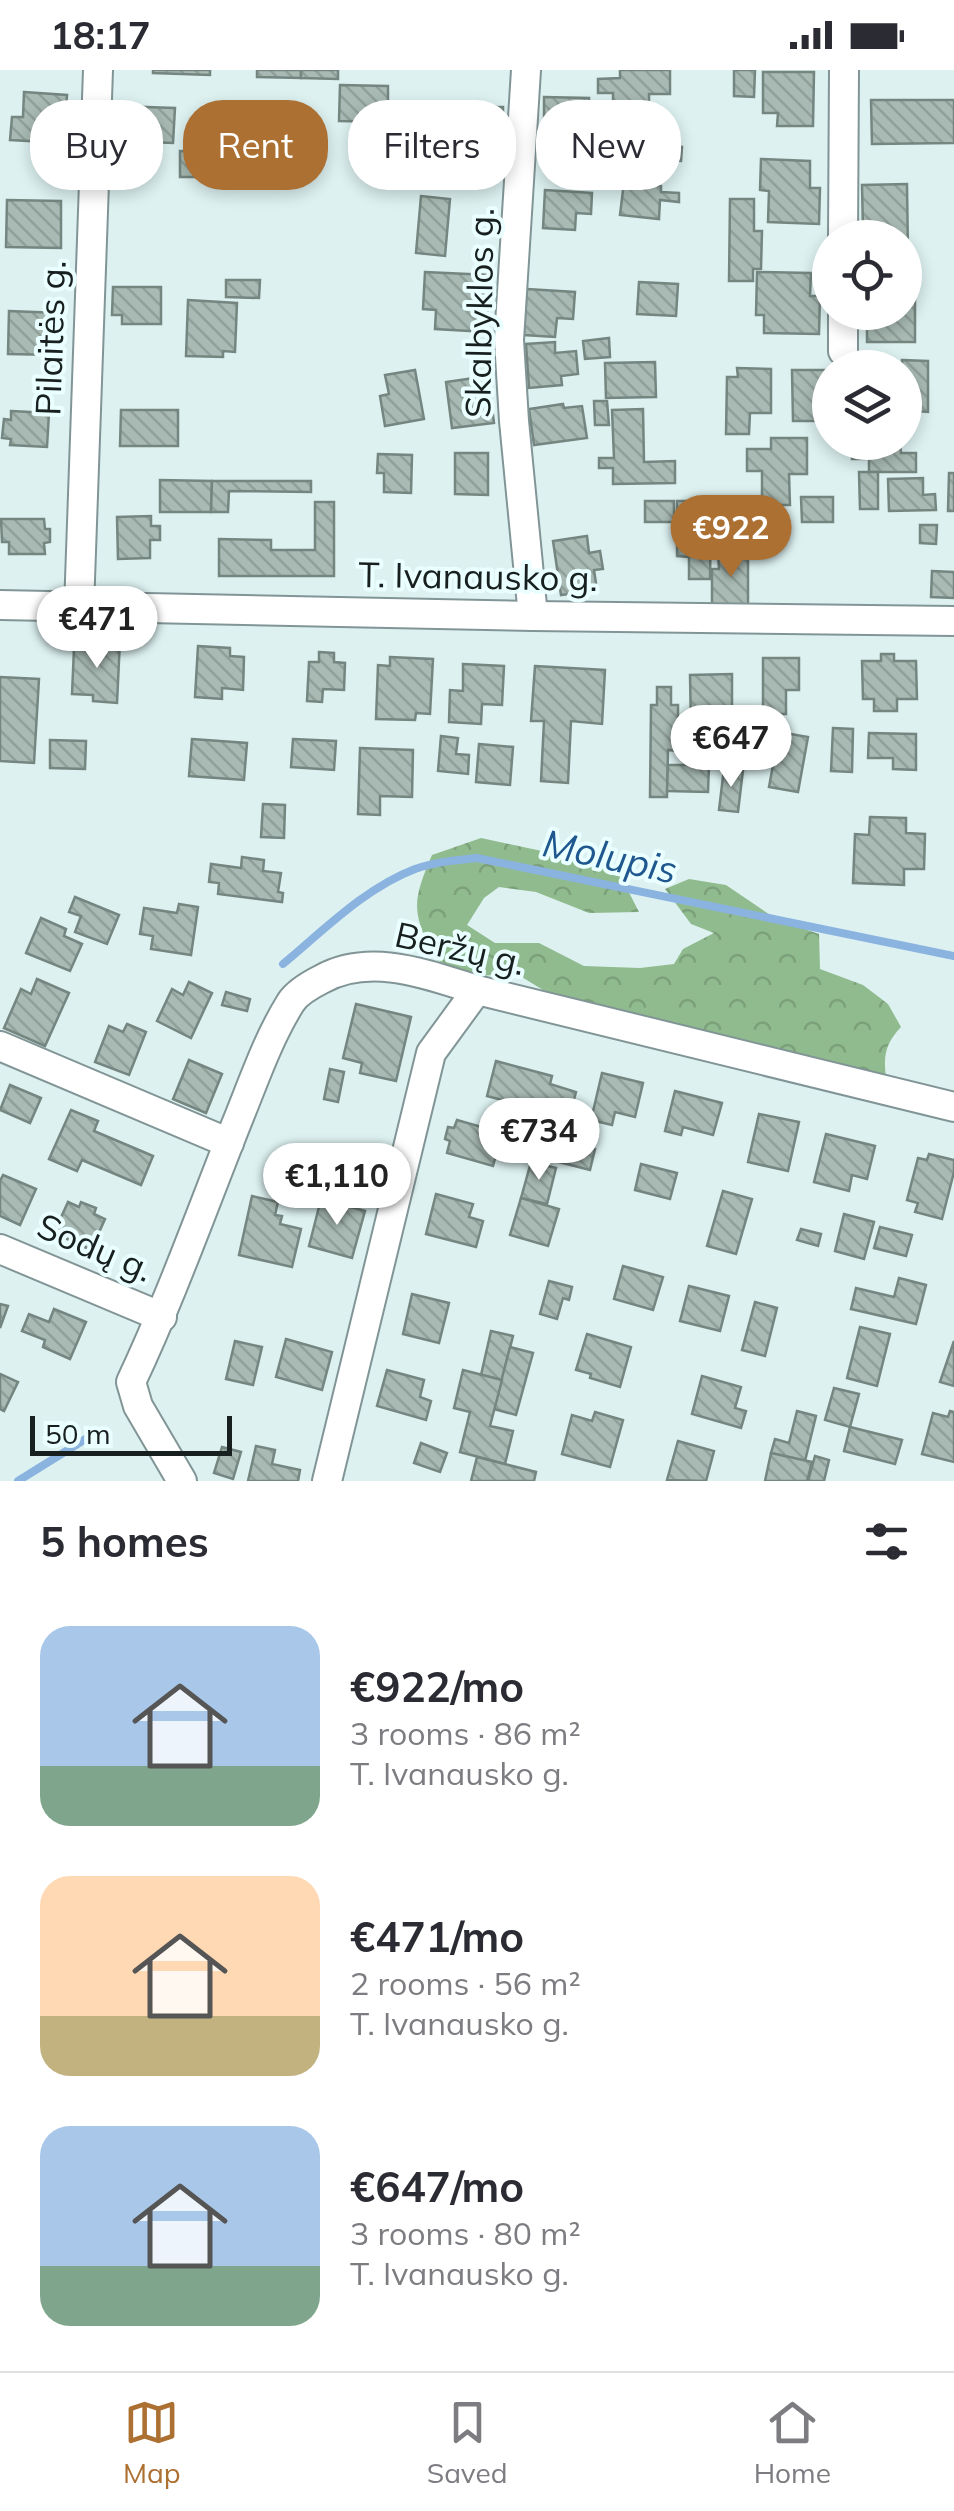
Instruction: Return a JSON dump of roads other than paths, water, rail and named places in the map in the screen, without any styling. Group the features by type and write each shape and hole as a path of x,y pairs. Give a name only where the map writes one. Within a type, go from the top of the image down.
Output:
{"street":[{"name":"Pilaitės g.","path":"79,608 98,70"},
{"name":"Skalbyklos g.","path":"526,70 510,340 533,616"},
{"path":"843,220 844,70"},
{"name":"T. Ivanausko g.","path":"0,605 954,621"},
{"name":"Beržų g.","path":"182,1481 138,1406 131,1382 162,1317 260,1066 294,998 323,978 351,968 412,970 477,990 954,1107"},
{"path":"326,1481 431,1052 477,990"},
{"path":"0,1046 229,1143"},
{"name":"Sodų g.","path":"0,1249 162,1317"}],"waterway":[{"name":"Molupis","path":"283,964 346,911 397,877 430,865 477,858 954,956"},
{"name":"Molupis","path":"18,1481 92,1435"}]}
